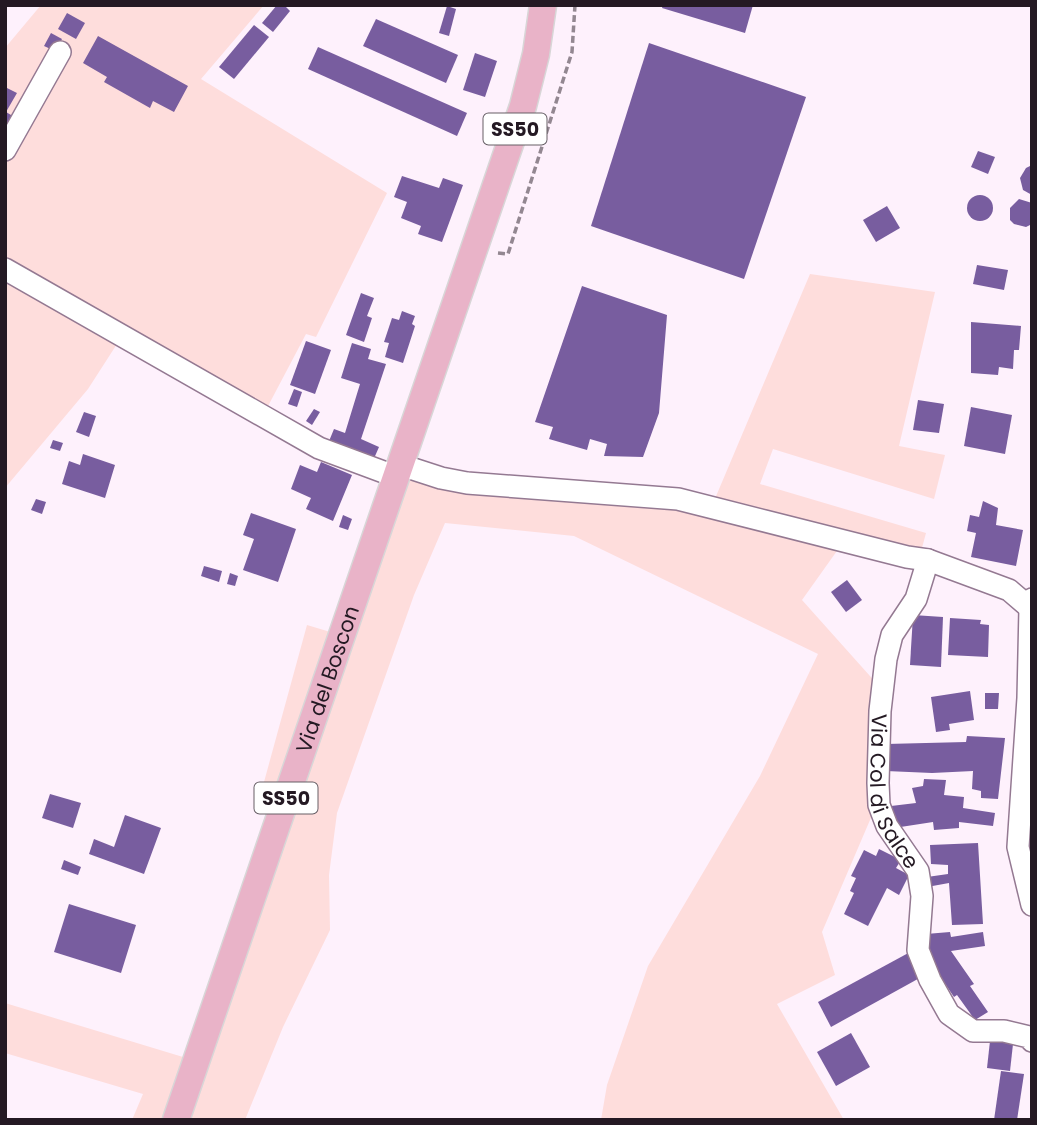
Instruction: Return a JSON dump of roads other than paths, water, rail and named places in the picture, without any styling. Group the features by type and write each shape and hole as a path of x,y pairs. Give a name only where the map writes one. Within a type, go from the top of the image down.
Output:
{"main road":[{"name":"Via del Boscon","path":"176,1120 475,249 530,80 543,5"}],"street":[{"path":"5,150 60,52"},
{"path":"5,269 319,448 399,471 467,483 678,499 928,560 1009,590 1031,603 1018,847 1032,905"},
{"name":"Via Col di Salce","path":"928,560 916,599 892,635 886,659 880,711 879,805 887,827 918,871 922,896 918,950 930,980 949,1014 973,1031 1004,1031 1029,1037 1032,1041"}]}
